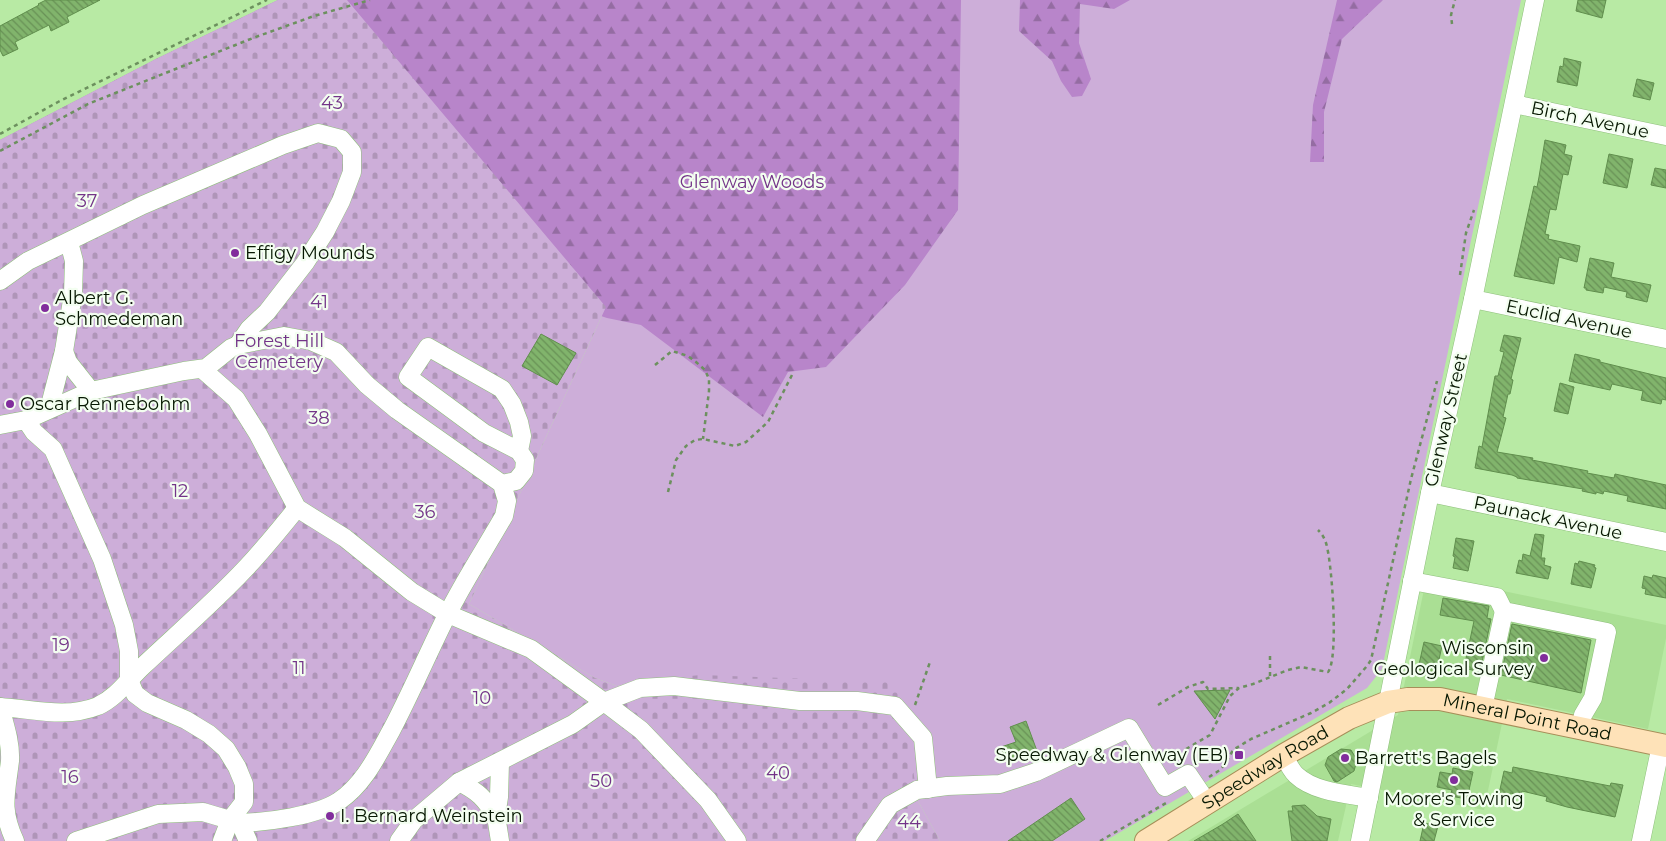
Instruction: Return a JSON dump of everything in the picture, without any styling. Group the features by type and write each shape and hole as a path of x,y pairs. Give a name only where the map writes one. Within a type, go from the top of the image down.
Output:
{"main road":[{"name":"Mineral Point Road","path":"1388,702 1408,699 1440,699 1664,746"},
{"name":"Speedway Road","path":"1146,841 1202,794 1284,755 1349,718 1388,702"}],"street":[{"name":"Glenway Street","path":"1360,841 1430,493 1473,299 1535,0"},
{"name":"Birch Avenue","path":"1514,104 1666,136"},
{"path":"0,282 28,261 143,205 283,145 318,133 341,139 352,152 352,172 341,201 325,232 305,263 266,312 249,329 238,346"},
{"path":"50,409 64,351 73,294 74,261 69,242"},
{"name":"Euclid Avenue","path":"1473,299 1666,339"},
{"path":"0,426 26,420 91,391 206,368 231,348 284,336 311,341 336,352 367,385 397,410 502,484 507,501 504,516 448,614 382,746 369,770 352,791 338,802 319,810 268,822 235,822 203,812 158,814 76,841"},
{"path":"502,484 516,481 524,471 525,460 519,451 484,433 408,377 428,348 502,389 512,404 519,422 522,436 519,451"},
{"path":"64,351 68,362 91,391"},
{"path":"202,369 236,399 258,434 297,508 345,538 412,592 448,614 531,649 641,730 708,800 737,841"},
{"path":"26,420 34,432 52,449 102,559 124,624 129,651 130,680 135,694 147,703 186,720 209,734 226,749 237,767 244,784 244,802 235,822 222,841"},
{"name":"Paunack Avenue","path":"1430,493 1666,542"},
{"path":"16,841 9,828 5,812 4,796 10,761 9,746 0,707 60,714 78,712 98,706 116,695 245,570 297,508"},
{"path":"1412,581 1497,597 1504,611 1483,708"},
{"path":"1504,611 1607,632 1593,698 1583,715 1580,728"},
{"path":"399,841 414,820 459,782 573,724 604,702 640,688 674,686 800,701 857,701 895,706 923,738 928,789"},
{"path":"865,841 890,805 917,790 955,785 1000,784 1036,772 1129,728 1165,787 1188,774 1202,794"},
{"path":"1640,841 1664,746"},
{"path":"1284,755 1295,774 1305,782 1326,790 1368,798"},
{"path":"500,762 500,797 496,816 500,841"},
{"path":"459,782 476,790 486,800 496,816"},
{"path":"235,822 248,841"}],"path":[{"path":"0,134 58,102 267,0"},
{"path":"0,151 88,104 253,38 314,16 370,0"},
{"path":"1452,24 1452,4 1455,0"},
{"path":"1460,280 1466,233 1477,202"},
{"path":"655,365 672,351 688,356 704,370 709,379 709,391 703,439"},
{"path":"668,492 671,476 680,454 686,446 695,440 703,439 735,446 746,442 768,422 793,372"},
{"path":"1202,794 1232,750 1251,739 1311,713 1347,689 1368,666 1371,660 1411,479 1438,379"},
{"path":"1158,705 1203,682 1208,689 1238,688 1301,667 1328,672 1332,662 1333,636 1331,574 1326,544 1323,535 1318,530"},
{"path":"1270,655 1270,676"},
{"path":"907,720 919,696 930,662"},
{"path":"1186,749 1210,735 1230,696 1238,688"},
{"path":"1100,841 1172,800"}],"shaded area":[{"path":"1427,575 1666,625 1666,638 1648,729 1507,699 1484,810 1351,784 1338,841 1188,841 1398,715"}],"green space":[{"name":"Glenway Woods","path":"278,0 961,0 958,210 905,285 826,367 788,372 763,417 641,325 607,318 540,296 0,140 156,59"},
{"name":"Forest Hill Cemetery","path":"278,0 347,0 606,307 469,604 595,678 617,686 647,680 701,675 899,682 918,801 940,841 0,841 0,140 156,59"},
{"path":"940,0 1521,0 1382,669 1367,688 1105,841 940,841 918,801 647,680 617,686 595,678 469,604 606,307"},
{"path":"1020,0 1130,0 1114,9 1080,4 1079,43 1091,79 1082,96 1072,97 1061,81 1052,61 1019,31"},
{"path":"1337,0 1383,0 1342,39 1324,112 1324,162 1310,162 1313,105"}],"building":[{"path":"46,0 100,0 67,17 69,22 51,31 49,25 15,42 18,49 3,56 0,50 0,26"},
{"path":"1578,0 1606,0 1602,18 1576,11"},
{"path":"1564,58 1581,62 1577,86 1557,82 1560,66 1563,67"},
{"path":"1637,79 1654,83 1650,100 1633,96"},
{"path":"1545,140 1566,145 1564,154 1572,156 1568,175 1563,174 1556,210 1550,209 1545,234 1549,235 1548,239 1580,246 1577,262 1559,257 1554,284 1514,276 1534,186 1537,187"},
{"path":"1609,154 1633,159 1627,188 1603,183"},
{"path":"1655,168 1666,170 1666,188 1651,185"},
{"path":"1590,258 1614,263 1611,277 1651,285 1647,302 1626,297 1627,292 1604,287 1603,293 1586,290 1584,288"},
{"path":"541,334 576,353 557,385 522,366"},
{"path":"1504,335 1521,338 1511,379 1513,380 1510,394 1508,394 1503,417 1506,418 1497,452 1533,458 1532,460 1588,471 1587,473 1614,478 1615,474 1666,485 1666,509 1627,501 1628,496 1604,491 1603,494 1596,492 1596,494 1582,491 1583,489 1517,478 1512,475 1475,468 1479,446 1482,447 1495,376 1498,376 1504,352 1500,351"},
{"path":"1575,354 1666,378 1666,400 1662,399 1661,404 1641,400 1643,391 1612,384 1610,390 1569,381"},
{"path":"1560,383 1574,387 1568,414 1554,411"},
{"path":"1535,534 1544,535 1541,558 1545,558 1544,565 1551,567 1548,579 1516,573 1519,560 1522,561 1523,554 1530,556"},
{"path":"1456,538 1474,541 1468,571 1453,568"},
{"path":"1579,561 1595,565 1591,588 1571,584 1575,563 1578,564"},
{"path":"1653,575 1666,578 1666,598 1645,594 1646,589 1642,588 1644,576 1652,578"},
{"path":"1443,598 1489,606 1487,618 1491,619 1480,672 1464,668 1474,621 1440,615"},
{"name":"Wisconsin Geological Survey","path":"1512,624 1591,640 1581,693 1501,675"},
{"path":"1424,642 1442,646 1436,673 1418,669"},
{"path":"1230,690 1215,719 1194,691"},
{"path":"1026,721 1037,751 1006,761 1001,747 1016,742 1010,727"},
{"path":"1341,749 1351,750 1357,760 1354,771 1337,782 1334,781 1325,765 1328,757"},
{"path":"1513,767 1610,786 1611,783 1623,785 1615,817 1567,807 1546,801 1547,797 1522,791 1521,795 1499,794 1504,771 1512,773"},
{"name":"Moore's Towing & Service","path":"1453,768 1473,772 1467,799 1450,796 1452,790 1437,787 1440,772 1452,774"},
{"path":"1071,798 1085,819 1052,841 1008,841"},
{"path":"1305,805 1317,816 1331,819 1327,841 1292,841 1288,811 1293,811 1292,806"},
{"path":"1238,814 1256,841 1194,841 1223,824"},
{"path":"1424,823 1438,826 1434,841 1420,841"}],"place":[{"name":"Effigy Mounds","path":"235,253"},
{"name":"Albert G. Schmedeman","path":"45,308"},
{"name":"Oscar Rennebohm","path":"10,404"},
{"name":"Wisconsin Geological Survey","path":"1544,658"},
{"name":"Speedway & Glenway (EB)","path":"1239,755"},
{"name":"Barrett's Bagels","path":"1345,758"},
{"name":"Moore's Towing & Service","path":"1454,780"},
{"name":"I. Bernard Weinstein","path":"330,816"}],"park label":[{"name":"43","path":"332,103"},
{"name":"37","path":"87,201"},
{"name":"41","path":"319,302"},
{"name":"38","path":"319,418"},
{"name":"12","path":"180,491"},
{"name":"36","path":"425,512"},
{"name":"19","path":"61,645"},
{"name":"11","path":"299,668"},
{"name":"10","path":"482,698"},
{"name":"40","path":"778,773"},
{"name":"16","path":"70,777"},
{"name":"50","path":"601,781"},
{"name":"44","path":"909,822"}]}
